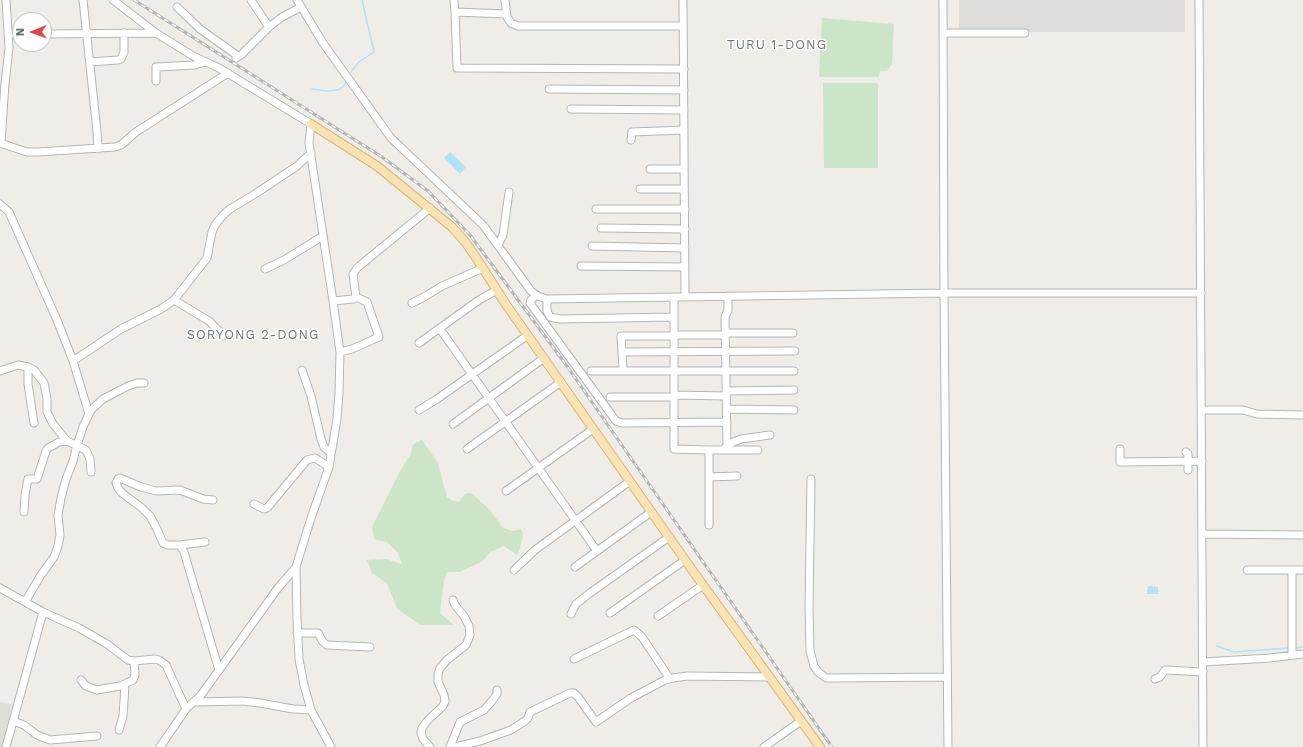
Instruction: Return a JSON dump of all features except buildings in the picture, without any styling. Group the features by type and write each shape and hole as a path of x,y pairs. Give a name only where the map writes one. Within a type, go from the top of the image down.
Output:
{"main road":[{"path":"311,124 377,166 452,227 466,243 560,382 685,560 801,720 817,746"}],"street":[{"path":"6,0 9,48 1,143 27,152 98,149 121,145 136,132 228,73"},
{"path":"83,0 98,149"},
{"path":"113,0 156,33 193,56 228,73 311,124 309,143 340,352 337,419 329,467 296,567 297,633 299,659 311,710 331,747"},
{"path":"251,0 269,27"},
{"path":"297,0 323,43 391,138 483,225 531,291 546,299 944,293 1201,293"},
{"path":"454,0 456,68 684,69"},
{"path":"505,0 506,14 511,23 518,26 683,26"},
{"path":"683,0 685,297"},
{"path":"943,0 948,747"},
{"path":"1199,0 1203,747"},
{"path":"177,7 200,30 237,57 282,16 301,7"},
{"path":"455,12 506,14"},
{"path":"90,62 121,59 124,52 124,33"},
{"path":"52,34 156,33"},
{"path":"943,33 1025,33"},
{"path":"156,81 156,68 195,65 206,62"},
{"path":"549,89 684,90"},
{"path":"571,109 684,110"},
{"path":"631,140 632,132 684,130"},
{"path":"73,361 121,329 161,309 174,300 207,258 212,232 215,225 223,215 297,166 311,153"},
{"path":"650,169 684,169"},
{"path":"640,189 684,189"},
{"path":"498,245 503,235 509,192"},
{"path":"499,202 507,203"},
{"path":"0,204 3,205 9,212 57,320 73,361 89,414"},
{"path":"356,297 353,274 357,268 430,208"},
{"path":"596,209 684,209"},
{"path":"602,228 685,229"},
{"path":"265,269 284,260 323,236"},
{"path":"592,246 685,248"},
{"path":"581,266 685,267"},
{"path":"412,303 445,284 483,268"},
{"path":"419,343 479,300 497,290"},
{"path":"536,295 530,303 616,421 622,423 726,422"},
{"path":"725,448 727,409 725,317 728,310 728,296"},
{"path":"333,301 353,299 356,297 367,302 379,338 352,349 340,352"},
{"path":"674,297 674,449 709,450 725,448 758,450"},
{"path":"546,299 547,311 550,317 560,319 674,317"},
{"path":"174,300 209,321 224,336"},
{"path":"440,329 597,551"},
{"path":"622,371 621,336 793,333"},
{"path":"419,410 473,375 528,335"},
{"path":"622,352 795,351"},
{"path":"453,424 544,358"},
{"path":"0,371 18,365 34,370 44,383 47,400 47,412 53,424 67,441 86,450 90,459 91,472"},
{"path":"28,367 28,384 34,422"},
{"path":"302,370 311,396 321,439 324,447 331,453"},
{"path":"591,371 794,371"},
{"path":"467,449 560,382"},
{"path":"25,602 54,557 58,546 60,535 58,515 61,498 77,445 91,410 103,399 128,386 144,383"},
{"path":"610,397 674,396 794,390"},
{"path":"727,409 794,410"},
{"path":"1201,410 1243,410 1257,414 1303,415"},
{"path":"506,491 593,429"},
{"path":"725,448 731,442 741,439 770,435"},
{"path":"24,512 28,479 37,479 48,448 59,442 67,441"},
{"path":"709,450 709,525"},
{"path":"1120,450 1119,462 1202,461"},
{"path":"1186,452 1188,470"},
{"path":"254,504 264,509 267,508 307,460 315,458 329,467"},
{"path":"709,477 737,476"},
{"path":"206,542 180,545 168,545 162,543 156,526 150,516 122,493 116,482 120,478 141,487 156,491 180,490 203,499 213,500"},
{"path":"812,479 809,607 810,651 814,666 818,672 826,678 947,677"},
{"path":"514,570 535,550 630,481"},
{"path":"575,567 651,512"},
{"path":"1202,534 1303,536"},
{"path":"571,614 576,604 669,537"},
{"path":"180,545 184,552 219,670"},
{"path":"610,613 685,560"},
{"path":"160,747 186,709 201,695 278,588 296,567"},
{"path":"1247,570 1303,570"},
{"path":"1292,570 1292,651"},
{"path":"658,616 703,585"},
{"path":"0,588 43,612 79,628 107,644 128,660 159,660 166,666 186,709"},
{"path":"430,747 423,739 421,733 422,728 427,721 443,706 445,701 438,682 440,668 447,660 466,645 470,635 469,626 453,600"},
{"path":"6,747 43,612"},
{"path":"574,659 634,630 642,637 670,679"},
{"path":"297,633 318,633 323,642 327,644 370,647"},
{"path":"1203,662 1270,658 1292,651 1303,654"},
{"path":"82,680 86,686 97,690 125,684 133,680 135,675 134,661"},
{"path":"1155,679 1160,677 1166,670 1203,672"},
{"path":"455,747 480,741 511,730 525,721 530,712 570,693 574,693 578,697 596,722 631,698 670,679 688,676 770,677"},
{"path":"119,730 123,716 125,684"},
{"path":"450,747 460,722 484,710 492,702 497,694 497,690"},
{"path":"194,702 243,701 293,709 311,710"},
{"path":"764,747 801,720"},
{"path":"12,721 24,725 37,735 50,740 97,736"}],"shaded area":[{"path":"959,0 1185,0 1185,32 959,32"},
{"path":"0,702 12,704 3,747 0,747"}],"green space":[{"path":"822,18 894,24 892,64 887,71 880,71 879,77 819,77"},
{"path":"823,83 878,83 878,168 824,168"},
{"path":"422,440 438,463 447,497 451,500 459,502 465,494 470,493 490,510 503,528 513,531 521,529 523,534 520,549 517,555 504,546 490,552 483,561 460,572 447,572 444,580 440,613 454,625 421,625 397,609 387,583 372,573 367,560 386,559 402,564 398,553 387,542 374,539 372,527 400,471 410,455 413,445"}],"water":[{"path":"450,152 466,167 460,174 444,158"},
{"path":"1148,586 1158,587 1158,594 1147,594"}],"waterway":[{"path":"351,72 359,62 374,52 362,0"},
{"path":"312,89 326,91 338,90 344,86 347,80"},
{"path":"1217,646 1234,652 1289,648"},
{"path":"1295,648 1303,647"}],"railway":[{"path":"134,0 382,157 428,191 470,235 564,362 832,747"}],"district":[{"name":"TURU 1-DONG","path":"777,45"},
{"name":"SORYONG 2-DONG","path":"253,335"}]}
